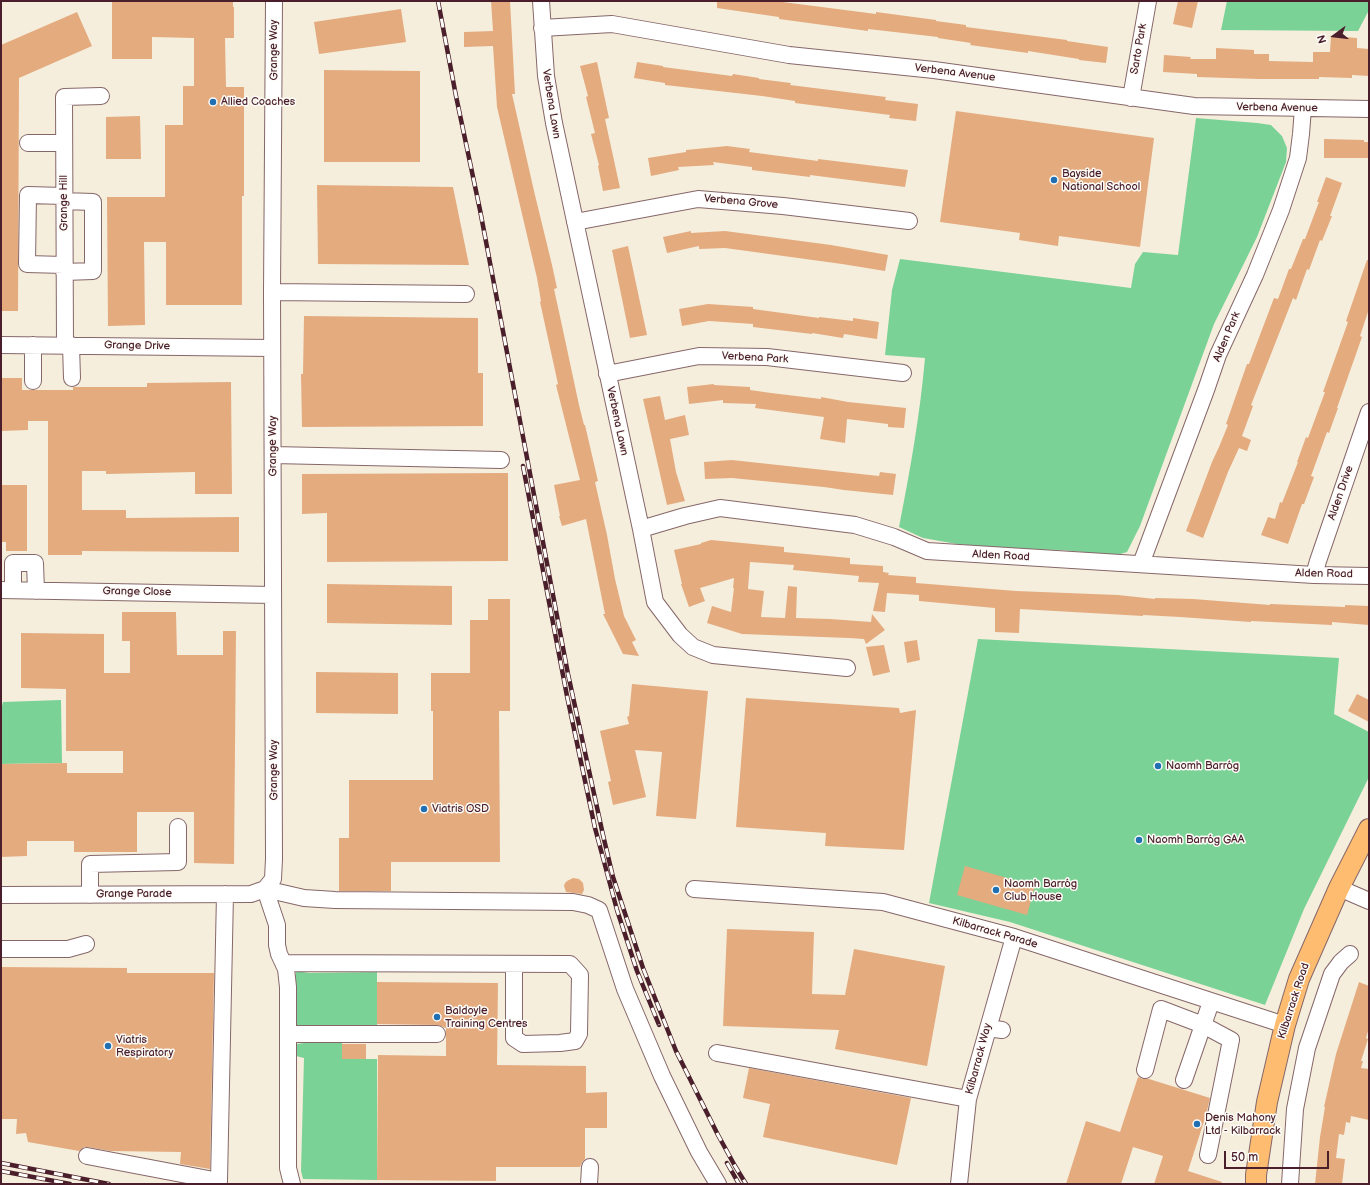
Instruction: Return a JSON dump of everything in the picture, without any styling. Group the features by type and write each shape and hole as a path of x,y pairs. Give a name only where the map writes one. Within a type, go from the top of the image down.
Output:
{"main road":[{"name":"Kilbarrack Road","path":"1256,1184 1266,1102 1285,1025 1299,979 1339,888 1369,829"}],"street":[{"name":"Grange Way","path":"266,890 273,879 274,859 272,292 274,1"},
{"name":"Verbena Lawn","path":"541,1 546,76 554,123 655,602 680,635 693,647 713,655 847,668"},
{"name":"Sarto Park","path":"1131,98 1148,1"},
{"name":"Verbena Avenue","path":"542,28 612,24 789,55 934,70 1194,106 1369,110"},
{"name":"Grange Hill","path":"72,378 68,345 64,268 64,97 101,96"},
{"name":"Alden Park","path":"1141,564 1218,355 1281,210 1298,158 1303,108"},
{"path":"28,143 64,143"},
{"path":"28,196 93,202 93,271 64,268 28,264 28,196"},
{"name":"Verbena Grove","path":"575,222 698,199 783,206 909,221"},
{"path":"272,292 466,294"},
{"name":"Grange Drive","path":"1,345 272,348"},
{"path":"33,345 33,381"},
{"name":"Verbena Park","path":"607,374 699,356 767,357 903,373"},
{"name":"Alden Drive","path":"1314,575 1369,412"},
{"path":"273,455 501,460"},
{"name":"Alden Road","path":"641,530 685,516 720,508 855,525 894,537 926,551 1314,575 1369,576"},
{"path":"7,590 13,563 35,563 36,590"},
{"name":"Grange Close","path":"7,590 273,595"},
{"path":"90,894 90,864 178,862 178,827"},
{"path":"1339,888 1369,901"},
{"name":"Kilbarrack Parade","path":"694,889 883,902 1014,937 1285,1025"},
{"path":"292,1184 288,1168 288,987 286,969 279,954 277,945 277,924 266,890 304,898 335,900 573,902 588,905 599,910 625,989 662,1076 699,1152 718,1184"},
{"name":"Grange Parade","path":"1,895 251,894 266,890"},
{"path":"87,1156 219,1181 225,894"},
{"name":"Kilbarrack Way","path":"959,1184 968,1099 995,1029 1014,937"},
{"path":"1,949 68,949 86,944"},
{"path":"1290,1184 1295,1108 1307,1048 1332,974 1340,962 1350,954"},
{"path":"284,962 570,964 578,971 580,975 579,1034 575,1041 523,1044 514,1038 515,964"},
{"path":"1184,1080 1211,1002"},
{"path":"1145,1070 1161,1009 1203,1025 1231,1040 1208,1155"},
{"path":"288,1034 437,1034"},
{"path":"717,1053 968,1099"},
{"path":"589,1184 590,1167"}],"green space":[{"path":"1227,1 1369,1 1369,10 1358,31 1221,30"},
{"path":"1196,118 1271,125 1282,136 1287,148 1286,162 1257,237 1214,324 1140,526 1127,552 1117,555 1061,550 1009,549 957,544 923,538 899,527 914,443 925,358 885,355 892,290 900,259 1131,288 1135,264 1143,252 1178,255"},
{"name":"Naomh Barróg GAA","path":"978,639 1339,658 1334,714 1369,732 1369,777 1304,909 1265,1005 1010,922 929,903"},
{"path":"61,700 62,763 1,764 1,710 3,702"},
{"path":"297,971 309,973 377,972 377,1027 301,1030 292,1019 292,982"},
{"path":"332,1039 342,1042 343,1059 377,1059 377,1180 303,1179 301,1171 304,1058 292,1055 297,1044"}],"building":[{"path":"112,1 233,1 234,38 225,38 226,87 244,87 242,305 166,305 166,242 144,242 145,325 108,326 107,197 165,197 165,125 183,125 183,86 194,86 194,38 152,37 152,59 112,59"},
{"path":"491,1 510,1 515,94 512,94 557,288 554,289 579,405 598,481 595,482 615,579 624,616 636,640 632,642 639,656 623,654 603,614 605,614 586,519 562,526 559,516 554,485 580,480 556,385 558,384 540,302 537,278 497,107 493,46 464,47 464,32 493,31"},
{"path":"717,1 775,1 876,14 876,12 966,25 966,27 1067,40 1108,47 1106,63 1028,51 1028,53 970,45 971,43 938,37 868,29 868,31 779,19 779,17 717,8"},
{"path":"1178,1 1198,1 1192,28 1173,24"},
{"path":"401,9 406,42 319,54 314,22"},
{"path":"77,12 92,46 19,78 18,311 1,311 1,45"},
{"path":"1331,36 1357,38 1357,48 1369,49 1369,76 1352,75 1352,78 1319,77 1319,79 1259,79 1197,77 1197,74 1163,72 1164,55 1191,57 1190,59 1216,59 1216,48 1254,50 1254,54 1269,54 1269,61 1313,62 1313,52 1330,52"},
{"path":"597,62 609,118 605,119 620,188 603,191 599,165 591,134 595,133 586,97 588,96 580,66"},
{"path":"637,62 732,76 733,74 791,83 790,85 886,97 885,100 918,104 916,121 889,118 890,115 795,103 795,101 762,96 665,85 665,83 634,78"},
{"path":"324,70 420,71 420,162 324,162"},
{"path":"956,111 1154,138 1140,247 1059,236 1058,246 1019,240 1020,233 940,222"},
{"path":"140,116 141,159 106,159 106,117"},
{"path":"1324,139 1364,140 1364,142 1369,142 1369,158 1324,158"},
{"path":"727,146 750,149 749,152 908,170 905,187 810,175 810,177 752,170 752,167 713,162 714,165 678,167 679,170 651,176 648,158 686,152 686,150"},
{"path":"1326,177 1342,183 1330,216 1332,216 1322,241 1320,240 1309,270 1307,269 1296,300 1293,298 1251,405 1253,406 1242,436 1251,440 1247,451 1239,448 1228,472 1203,538 1186,531 1212,462 1228,425 1226,424 1247,364 1249,364 1274,298 1278,299 1289,269 1291,269 1303,239 1305,239 1319,202 1317,202"},
{"path":"317,185 453,187 469,265 318,264"},
{"path":"691,231 691,233 725,231 831,245 888,255 885,271 725,248 699,249 699,246 667,253 663,237"},
{"path":"628,246 647,335 630,338 612,250"},
{"path":"1367,260 1369,260 1369,309 1360,336 1362,337 1329,433 1327,432 1311,476 1314,477 1304,504 1302,504 1288,544 1261,535 1268,517 1275,519 1280,502 1282,503 1298,462 1306,437 1308,438 1325,392 1323,392 1348,322 1346,321"},
{"path":"708,304 753,307 753,309 819,318 853,321 853,318 879,322 877,339 844,334 843,338 812,333 753,327 753,324 709,321 682,326 679,309"},
{"path":"304,316 478,318 478,373 483,373 483,426 302,427 301,374 303,374"},
{"path":"1,378 22,378 22,390 73,390 73,387 147,387 147,383 231,382 232,494 195,494 195,472 106,474 106,471 82,471 82,510 126,510 126,518 239,517 239,552 82,551 82,555 48,555 48,421 28,421 28,430 1,431"},
{"path":"714,384 750,387 750,390 771,393 821,399 821,397 848,402 906,408 904,428 888,427 888,424 847,419 845,443 820,439 824,417 755,408 756,404 723,403 723,400 689,404 687,387"},
{"path":"660,396 665,420 685,415 689,435 670,439 676,472 685,501 667,505 643,399"},
{"path":"732,460 879,476 880,472 896,474 893,495 732,478 705,479 704,462"},
{"path":"508,473 508,561 327,562 327,513 302,514 302,474"},
{"path":"1,485 27,485 27,551 6,551 6,542 1,542"},
{"path":"711,540 784,547 784,552 850,558 850,564 883,566 883,572 889,573 888,575 916,577 916,583 1016,591 1118,595 1155,599 1193,599 1270,605 1345,607 1345,605 1369,606 1369,625 1332,622 1332,625 1251,622 1020,609 1019,633 995,632 995,608 919,601 919,595 887,593 885,612 873,611 879,583 858,582 859,576 793,570 794,565 750,562 748,589 764,591 761,617 785,618 788,586 797,587 796,618 871,622 872,614 885,630 866,644 864,639 742,634 707,623 712,606 731,612 734,578 700,588 705,601 689,607 681,584 674,550 701,544"},
{"path":"327,584 452,586 452,625 327,623"},
{"name":"Viatris OSD","path":"488,599 510,599 510,711 499,711 500,862 391,862 391,891 339,891 339,838 349,838 349,780 433,780 433,711 431,711 431,673 470,673 470,620 488,620"},
{"path":"122,612 176,612 177,655 223,655 223,631 236,631 234,864 194,863 194,812 137,812 137,852 74,852 74,841 27,841 27,856 1,857 1,764 67,763 67,773 123,773 123,751 66,751 66,689 21,688 21,633 104,634 104,673 130,673 130,641 122,641"},
{"path":"917,640 920,660 907,663 904,642"},
{"path":"884,645 890,672 873,676 866,647"},
{"path":"316,672 398,673 398,714 316,713"},
{"path":"632,684 708,691 696,819 656,816 662,752 635,750 646,797 613,805 608,782 611,781 600,731 629,724 627,717 629,716"},
{"path":"1357,694 1369,700 1369,722 1348,711"},
{"path":"746,698 899,708 900,713 916,710 904,850 825,846 826,833 736,827"},
{"name":"Naomh Barróg Club House","path":"965,866 1035,886 1027,915 957,895"},
{"path":"573,878 579,879 583,883 584,890 582,894 566,892 564,886 565,883"},
{"path":"727,929 814,932 812,994 845,995 854,949 945,966 927,1066 835,1049 839,1030 723,1026"},
{"name":"Viatris Respiratory","path":"1,967 127,968 127,973 214,973 210,1169 180,1164 181,1152 110,1151 88,1147 84,1147 79,1151 28,1142 26,1133 16,1134 17,1119 1,1119"},
{"path":"377,982 498,983 497,1065 586,1066 586,1093 607,1092 607,1128 585,1128 585,1159 580,1167 496,1167 496,1181 377,1180 378,1055 446,1056 446,1028 437,1025 377,1024"},
{"path":"1359,982 1369,986 1369,1028 1366,1038 1368,1039 1361,1061 1363,1061 1361,1068 1369,1069 1369,1120 1351,1116 1350,1123 1346,1122 1344,1135 1339,1134 1336,1158 1345,1159 1342,1184 1315,1184 1324,1107 1336,1054"},
{"path":"342,1044 366,1044 366,1059 342,1059"},
{"path":"749,1068 911,1098 897,1165 763,1137 770,1104 743,1098"},
{"path":"1138,1077 1210,1098 1188,1171 1222,1182 1221,1184 1154,1184 1163,1156 1133,1147 1121,1184 1066,1184 1086,1121 1120,1132"}],"railway":[{"path":"438,1 480,210 568,674 613,877 643,968 676,1051 718,1135 746,1184"},
{"path":"523,466 567,696 595,828 617,910 637,971 659,1025"},
{"path":"1,1163 109,1184"},
{"path":"727,1163 739,1184"},
{"path":"1,1171 70,1184"}],"place":[{"name":"Allied Coaches","path":"213,102"},
{"name":"Bayside National School","path":"1054,180"},
{"name":"Naomh Barróg","path":"1158,766"},
{"name":"Viatris OSD","path":"424,809"},
{"name":"Naomh Barróg GAA","path":"1139,840"},
{"name":"Naomh Barróg Club House","path":"996,890"},
{"name":"Baldoyle Training Centres","path":"437,1017"},
{"name":"Viatris Respiratory","path":"108,1046"},
{"name":"Denis Mahony Ltd - Kilbarrack","path":"1197,1124"}]}
